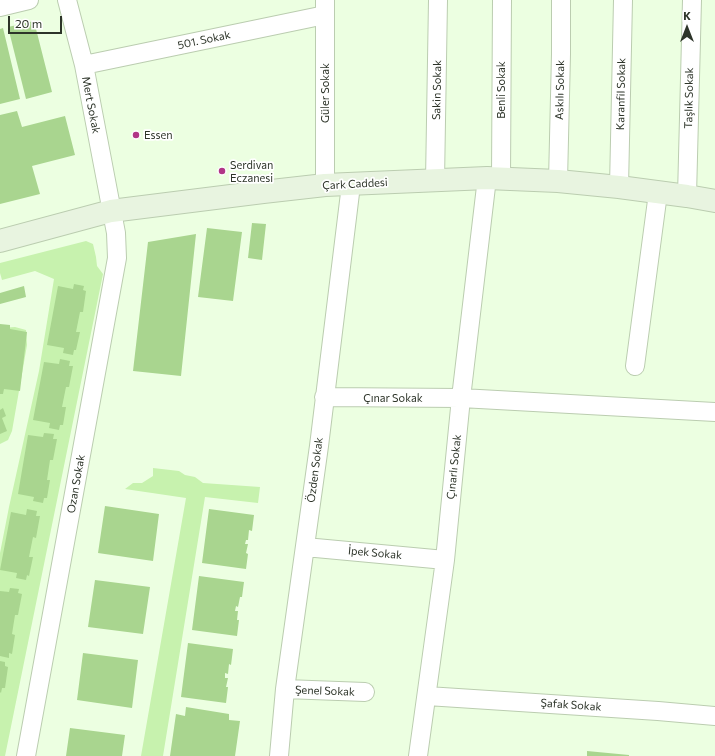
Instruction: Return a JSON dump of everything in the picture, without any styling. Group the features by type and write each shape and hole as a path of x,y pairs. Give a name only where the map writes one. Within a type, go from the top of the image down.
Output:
{"main road":[{"name":"Çark Caddesi","path":"0,241 111,211 325,185 494,179 558,181 619,187 715,201"}],"street":[{"path":"0,7 29,0"},
{"name":"Mert Sokak","path":"66,0 84,65 111,211"},
{"name":"Sakin Sokak","path":"435,181 438,0"},
{"name":"Benli Sokak","path":"494,179 502,0"},
{"name":"Askılı Sokak","path":"558,181 561,0"},
{"name":"Karanfil Sokak","path":"619,187 623,0"},
{"name":"Taşlık Sokak","path":"687,196 692,0"},
{"name":"501. Sokak","path":"84,65 325,8"},
{"name":"Güler Sokak","path":"325,8 325,185"},
{"name":"Çınarlı Sokak","path":"418,756 445,560 461,398 494,179"},
{"name":"Özden Sokak","path":"279,756 285,690 305,547 351,185"},
{"path":"635,366 658,193"},
{"name":"Ozan Sokak","path":"26,756 117,258 116,234 111,211"},
{"name":"Çınar Sokak","path":"324,397 461,398 715,412"},
{"name":"İpek Sokak","path":"305,547 445,560"},
{"name":"Şenel Sokak","path":"285,690 365,692"},
{"name":"Şafak Sokak","path":"426,696 715,716"}],"green space":[{"path":"86,241 93,244 97,266 103,274 5,756 0,756 0,553 39,371 54,279 35,271 2,280 0,263"},
{"path":"15,327 26,330 27,345 12,431 8,440 0,444 0,328"},
{"path":"153,468 179,471 185,475 195,477 203,483 260,487 258,503 205,497 163,756 141,756 186,498 125,489 133,483 142,483 153,476"}],"building":[{"path":"34,21 52,92 26,99 8,27"},
{"path":"3,28 20,99 0,104 0,29"},
{"path":"17,111 22,127 65,116 75,155 32,166 40,194 0,204 0,115"},
{"path":"252,223 266,224 262,260 248,258"},
{"path":"207,228 242,232 233,301 198,297"},
{"path":"196,234 181,376 133,371 148,242"},
{"path":"74,284 84,286 83,290 86,291 83,312 80,312 76,332 80,332 76,350 74,350 73,355 63,353 64,348 47,345 58,286 73,289"},
{"path":"24,286 26,297 0,304 0,293"},
{"path":"0,324 10,325 10,329 27,332 20,391 4,389 3,394 0,394"},
{"path":"60,359 70,361 69,366 73,366 69,387 66,387 62,407 66,407 63,425 60,425 59,430 49,428 50,423 33,420 44,362 59,364"},
{"path":"3,408 6,416 2,418 7,431 0,434 0,410"},
{"path":"44,433 54,434 53,439 57,439 53,460 50,460 47,480 50,480 47,498 44,498 43,503 33,501 34,497 18,494 28,435 43,437"},
{"path":"105,506 159,514 153,561 98,553"},
{"path":"27,509 37,511 36,516 40,516 36,538 33,537 29,557 33,557 29,576 27,575 26,580 16,578 17,573 0,570 11,512 26,515"},
{"path":"209,509 254,515 252,531 249,530 248,540 246,540 245,544 248,544 246,553 248,554 246,569 202,563"},
{"path":"199,576 244,582 242,597 240,597 238,607 236,606 235,611 238,611 237,620 239,620 237,636 192,630"},
{"path":"95,580 150,587 143,634 88,627"},
{"path":"10,588 19,589 18,593 22,594 18,615 15,615 12,634 15,635 12,654 9,653 9,658 0,656 0,591 9,592"},
{"path":"188,643 233,649 228,674 225,673 225,678 228,678 226,687 228,687 226,703 181,697"},
{"path":"83,653 138,660 132,708 77,700"},
{"path":"0,661 5,662 5,666 8,667 5,688 2,688 1,693 0,692"},
{"path":"186,707 229,714 229,720 240,721 235,756 170,756 176,714 185,716"},
{"path":"70,728 125,735 122,756 66,756"},
{"path":"587,751 629,755 629,756 587,756"}],"place":[{"name":"Essen","path":"136,135"},
{"name":"Serdivan Eczanesi","path":"222,171"}]}
